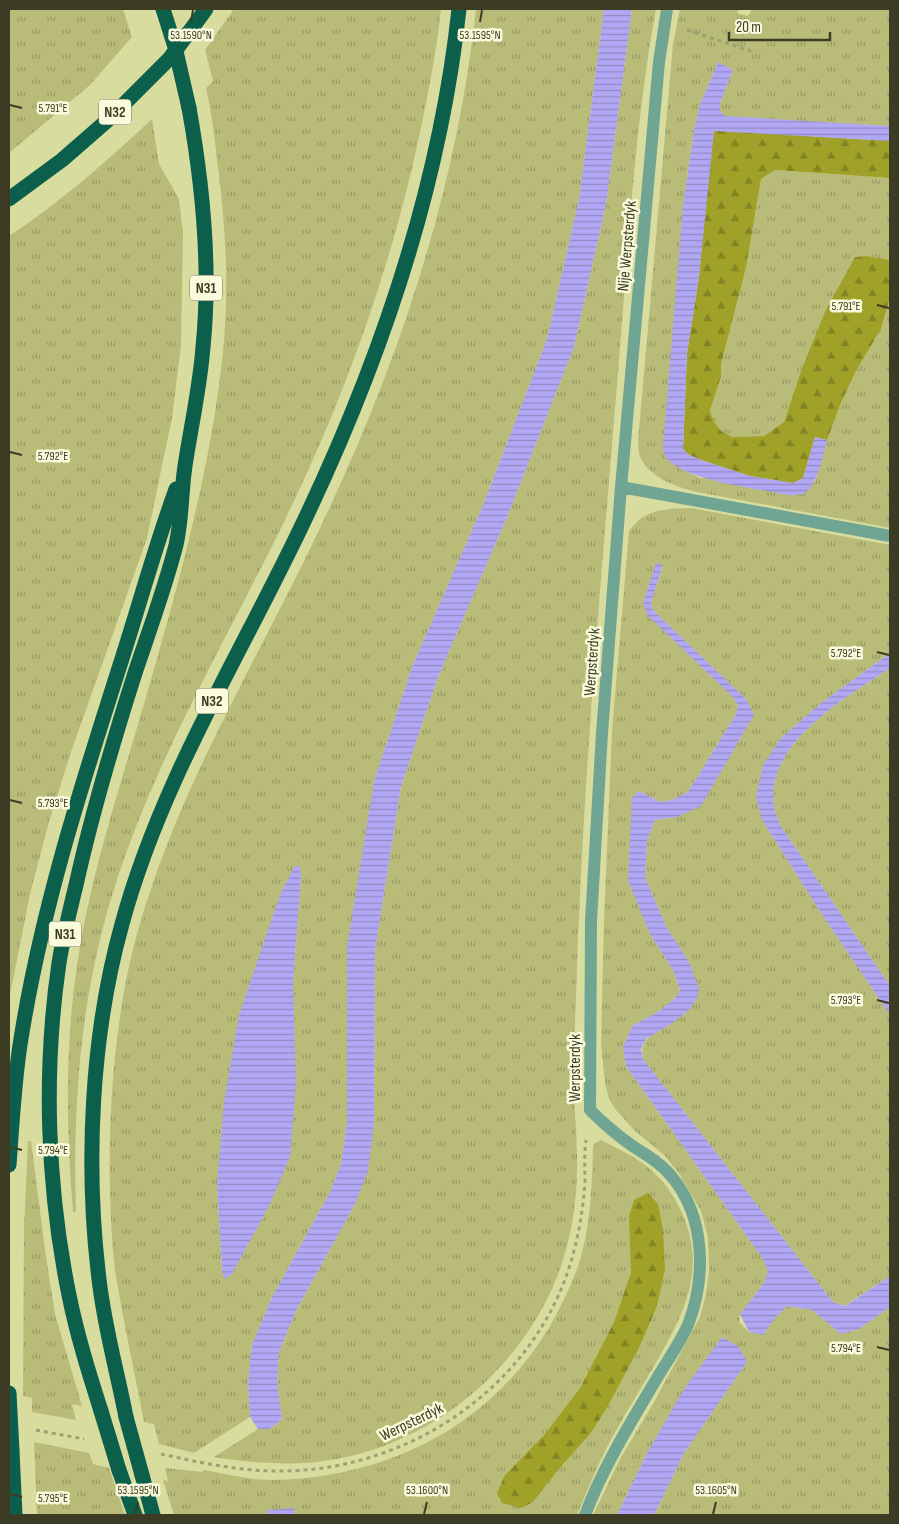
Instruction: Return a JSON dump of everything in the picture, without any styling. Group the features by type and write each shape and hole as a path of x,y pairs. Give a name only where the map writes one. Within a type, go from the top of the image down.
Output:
{"highway":[{"name":"N31","path":"135,1515 80,1344 73,1314 58,1230 54,1190 50,1118 51,1054 59,962 86,841 127,700 176,543 184,467 203,347 206,290 202,198 189,108 175,47 163,9"},
{"name":"N32","path":"9,200 62,160 109,119 170,58 206,9"},
{"name":"N32","path":"153,1515 126,1417 99,1282 94,1228 92,1164 94,1085 110,974 120,932 148,841 167,796 222,681 304,521 346,430 382,336 412,240 430,172 456,36 458,9"},
{"name":"N31","path":"9,1165 14,1094 20,1045 50,899 90,758 158,539 184,467"},
{"path":"9,1382 15,1515"}],"lane":[{"name":"Nije Werpsterdyk","path":"621,487 656,90 667,9"},
{"path":"621,487 890,536"},
{"name":"Werpsterdyk","path":"590,1110 591,921 602,733 621,487"},
{"path":"585,1515 614,1451 687,1327 696,1302 701,1270 700,1243 694,1220 684,1196 673,1178 658,1162 610,1130 590,1110"}],"path":[{"path":"665,22 752,51"},
{"name":"Werpsterdyk","path":"158,1454 246,1470 286,1471 327,1468 366,1460 403,1446 433,1432 482,1397 522,1355 541,1328 556,1300 568,1269 577,1239 581,1215 585,1182 584,1152 590,1110"},
{"path":"27,1428 93,1441"}],"green space":[{"path":"9,9 123,9 132,37 90,85 9,153"},
{"path":"234,9 441,9 430,84 410,178 382,277 349,373 310,468 163,764 121,867 105,920 89,992 77,1102 76,1212 73,1212 68,1088 70,1027 77,965 97,866 156,661 191,529 218,396 225,328 226,259 221,191 206,88 213,81 205,50"},
{"path":"476,9 604,9 579,199 547,339 483,505 412,667 374,781 347,1122 341,1164 330,1192 272,1297 252,1345 248,1383 250,1417 194,1453 159,1444 154,1424 144,1422 117,1283 111,1216 110,1127 115,1059 124,992 139,927 156,874 176,823 221,724 320,528 375,403 399,340 439,209 455,143","holes":["299,866 301,878 293,982 225,1278 222,1271 217,1184"]},
{"path":"632,9 656,9 642,99 632,191 586,781 575,1020 574,1105 577,1173 575,1207 569,1240 552,1289 534,1322 513,1352 488,1380 460,1404 429,1425 396,1441 361,1454 324,1461 269,1463 214,1457 258,1429 270,1429 282,1419 277,1382 279,1352 297,1309 355,1204 374,1123 375,950 401,787 438,677 508,515 574,347 606,204"},
{"path":"680,9 739,9 737,13 748,16 752,9 890,9 890,126 725,117 720,111 720,103 733,70 718,62 700,104 694,130 683,205 666,457 679,468 700,478 815,482 827,440 841,403 856,371 881,329 890,298 890,528 692,491 660,478 642,461 638,441 673,44"},
{"path":"152,119 159,164 179,199 183,233 181,345 172,418 147,538 71,752 49,822 30,894 9,1000 9,236 83,180"},
{"path":"714,130 890,141 890,178 775,170 761,179 746,268 721,364 721,377 710,410 714,422 722,432 733,437 764,436 784,422 801,371 825,312 855,257 868,256 890,260 890,298 881,329 856,371 827,440 815,437 803,478 793,483 750,476 689,455 683,449 687,353 699,277 707,183"},
{"path":"775,170 890,178 890,260 868,256 801,371 784,422 764,436 733,437 722,432 714,422 710,410 721,377 721,364 746,268 761,179"},
{"path":"691,508 890,545 890,653 821,703 781,738 762,820 821,913 890,1015 890,1276 844,1306 833,1302 643,1059 643,1046 646,1041 671,1024 689,962 666,926 645,877 647,841 655,820 677,817 746,699 653,610 651,603 663,566 657,563 643,603 734,698 738,706 736,714 688,792 672,800 660,802 639,791 632,797 650,934 673,970 680,990 676,997 661,1010 632,1026 623,1047 626,1066 763,1259 769,1271 764,1283 740,1314 739,1322 749,1332 763,1335 775,1318 787,1306 812,1310 841,1334 859,1329 890,1307 890,1515 654,1515 684,1453 747,1362 647,1453 617,1515 593,1515 620,1459 654,1402 700,1317 709,1271 708,1238 701,1211 680,1175 665,1156 634,1130 609,1099 605,1083 601,1044 612,731 629,531 642,518 657,511"},
{"path":"890,668 890,986 780,825 774,807 774,784 782,762 795,743 812,725 831,708"},
{"path":"601,1140 633,1157 650,1169 665,1185 683,1215 690,1235 693,1254 689,1290 684,1308 667,1343 608,1446 577,1515 295,1515 293,1508 267,1511 268,1515 174,1515 163,1480 168,1481 165,1468 203,1472 204,1470 263,1480 316,1477 358,1469 398,1456 435,1438 470,1416 502,1388 530,1356 554,1319 577,1270 589,1214 593,1147 595,1143","holes":["631,1272 638,1350 607,1408 591,1433 533,1502 505,1475 544,1435 580,1388 614,1322"]},
{"path":"28,1141 31,1141 55,1314 82,1406 72,1404 76,1420 32,1412 32,1398 23,1396 24,1228"},
{"path":"648,1193 658,1204 663,1230 665,1269 657,1306 638,1350 607,1408 591,1433 533,1502 521,1508 502,1503 497,1493 505,1475 544,1435 580,1388 614,1322 631,1272 629,1216 634,1200"},
{"path":"34,1442 89,1453 93,1464 109,1468 125,1515 37,1515"}],"shaded area":[{"path":"604,9 632,9 606,204 574,347 508,515 438,677 401,787 375,950 374,1123 368,1171 355,1204 297,1309 279,1352 277,1382 282,1419 270,1429 258,1429 250,1417 248,1383 252,1345 272,1297 330,1192 341,1164 347,1122 347,947 374,781 412,667 483,505 547,339 579,199"},
{"path":"718,62 733,70 720,103 720,111 725,116 890,126 890,141 714,131 699,277 687,353 683,449 689,455 750,476 793,483 803,478 815,437 827,440 812,486 800,494 789,495 705,478 675,465 665,456 663,451 683,205 694,130 700,104"},
{"path":"656,563 663,565 651,603 653,610 746,699 754,715 701,806 677,817 655,820 647,841 645,877 666,926 689,962 699,989 697,998 690,1009 671,1024 646,1039 641,1049 643,1059 833,1302 845,1306 890,1276 890,1307 859,1329 841,1334 812,1310 787,1306 775,1318 763,1335 749,1332 740,1314 764,1283 768,1271 763,1259 626,1066 623,1047 632,1026 661,1010 676,997 680,990 673,970 650,934 628,880 632,797 639,791 660,802 672,800 688,792 736,714 738,706 734,698 647,615 643,603"},
{"path":"890,653 890,668 831,708 795,743 782,762 774,784 774,807 780,825 890,986 890,1015 821,913 762,820 756,797 763,765 781,738 821,703"},
{"path":"295,866 300,866 301,878 293,982 296,1082 290,1157 270,1204 232,1274 225,1279 222,1271 217,1184 224,1102 239,1015 281,892"},
{"path":"722,1337 739,1347 747,1362 684,1453 654,1515 617,1515 647,1453 684,1389"},
{"path":"294,1508 295,1515 268,1515 267,1510"}]}
